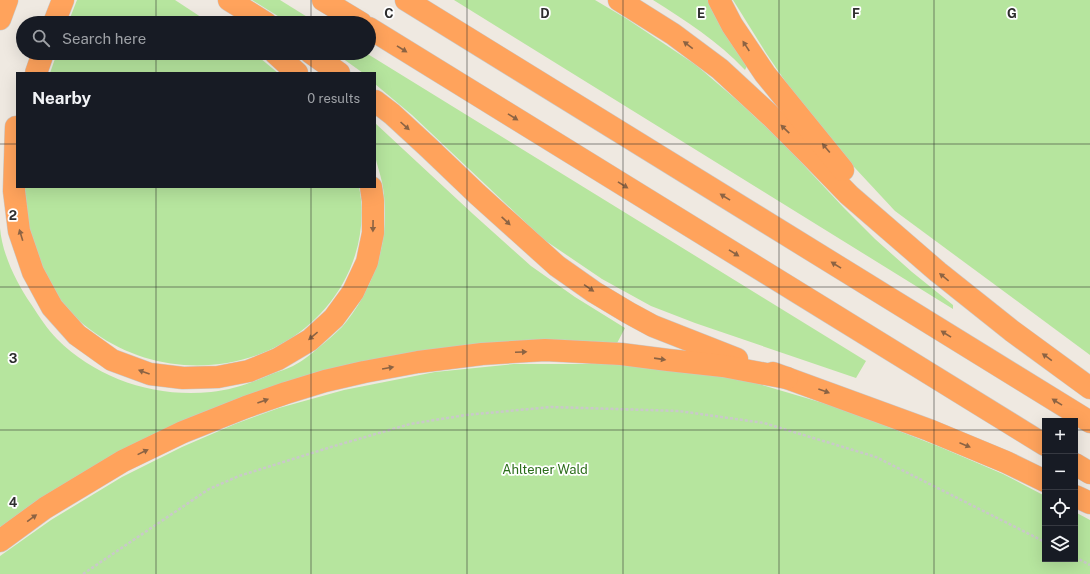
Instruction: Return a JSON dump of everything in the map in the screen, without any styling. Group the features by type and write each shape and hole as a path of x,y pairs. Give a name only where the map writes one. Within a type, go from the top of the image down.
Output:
{"highway":[{"path":"0,19 7,0"},
{"path":"57,16 63,0"},
{"path":"216,0 234,16"},
{"path":"229,0 255,16"},
{"path":"323,0 349,16"},
{"path":"406,0 1090,422"},
{"path":"619,0 673,34 720,69 778,123 849,195 904,243 1006,327 1090,388"},
{"path":"719,0 732,25 765,74 904,243"},
{"path":"376,32 1042,443"},
{"path":"36,72 41,60"},
{"path":"283,60 296,72"},
{"path":"321,60 338,72"},
{"path":"376,102 430,149 477,194 557,266 594,292 629,313 653,326 711,349 929,430 1006,462 1042,480"},
{"path":"0,170 16,129"},
{"path":"16,148 14,191 19,231 33,272 52,307 77,335 112,360 150,374 182,378 218,377 249,371 278,359 310,340 334,318 353,292 367,262 373,233 373,201 371,188"},
{"path":"0,540 45,508 123,461 183,432 286,393 324,381 364,372 418,362 482,354 546,350 621,354 723,366 787,378"},
{"path":"1078,466 1090,473"},
{"path":"1078,497 1090,503"}],"path":[{"path":"83,574 209,489 239,476 410,424 466,415 551,407 678,411 764,423 876,457 1042,540"},
{"path":"1078,559 1090,565"}],"green space":[{"path":"77,0 175,0 199,16 71,16"},
{"path":"252,0 280,0 306,16 278,16"},
{"path":"454,0 595,0 627,19 696,65 738,101 782,142 875,239 912,272 953,305 953,309"},
{"path":"653,0 708,0 724,30 747,66 745,70 713,41"},
{"path":"733,0 1090,0 1090,355 895,211 815,125 766,53"},
{"path":"376,59 866,361 856,378 695,323 651,306 602,279 543,239 412,115 376,85 376,72 362,72 345,60"},
{"path":"55,60 262,60 277,72 50,72"},
{"path":"376,124 531,266 575,297 625,328 615,347 322,375 0,527 0,228 1,238 7,258 26,296 53,335 73,353 90,365 128,383 169,392 211,392 235,387 288,368 305,358 342,327 353,313 367,289 380,254 385,223 385,202 376,159"},
{"path":"22,188 359,188 361,199 362,212 360,236 353,261 343,283 321,313 294,336 264,353 230,362 195,365 160,362 127,351 95,333 83,324 58,299 34,256"},
{"name":"Ahltener Wald","path":"514,364 620,364 683,369 745,380 840,408 940,447 1003,474 1042,494 1042,562 1078,562 1078,514 1090,520 1090,574 0,574 0,556 51,520 122,477 182,447 235,424 279,408 344,390 435,372"}]}
